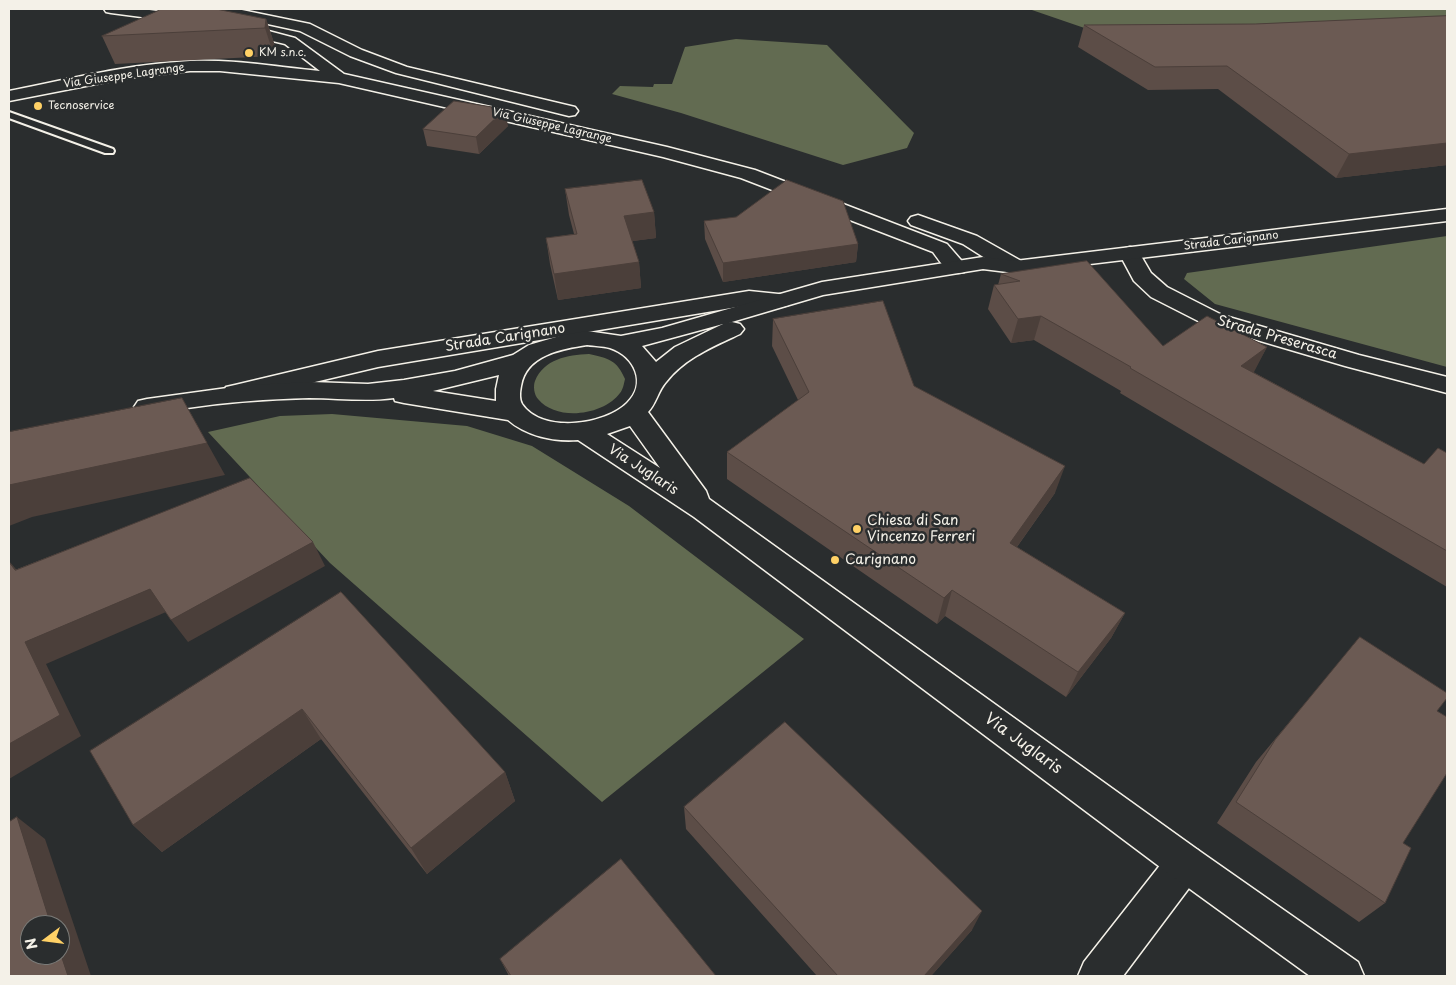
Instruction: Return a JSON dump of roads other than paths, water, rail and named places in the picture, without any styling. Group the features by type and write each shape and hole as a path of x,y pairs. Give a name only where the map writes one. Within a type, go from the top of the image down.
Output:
{"street":[{"name":"Via Giuseppe Lagrange","path":"111,9 304,27 356,53 402,70 589,115"},
{"path":"245,30 290,41 339,78"},
{"name":"Via Giuseppe Lagrange","path":"9,96 127,73 190,66 220,66 339,78 667,152 748,174 940,248 956,267"},
{"path":"654,132 761,163 870,203"},
{"name":"Strada Carignano","path":"620,344 666,334 822,289 956,267 983,263 1015,267 1447,215"},
{"path":"906,216 970,240 1015,267"},
{"name":"Strada Preserasca","path":"1130,253 1142,276 1159,292 1214,320 1447,385"},
{"name":"Strada Carignano","path":"651,384 683,352 736,327 808,307 844,300 992,279 1015,267"},
{"name":"Strada Carignano","path":"233,393 388,357 749,298 780,300"},
{"path":"587,338 620,344 641,357 649,370 651,384 646,399 634,412 620,421 602,428 583,431 561,432 540,427 514,412 509,403 508,382 514,369 521,361 544,347 565,340 587,338"},
{"name":"Strada Carignano","path":"124,411 233,393 309,390 385,391 445,381 521,361"},
{"name":"Strada Carignano","path":"385,391 435,401 514,412"},
{"name":"Via Juglaris","path":"634,412 704,510"},
{"name":"Via Juglaris","path":"583,431 704,510 1185,863 1344,976"},
{"path":"1098,976 1185,863"}],"lane":[{"path":"9,115 109,152"}],"place":[{"name":"KM s.n.c.","path":"249,53"},
{"name":"Tecnoservice","path":"38,106"},
{"name":"Chiesa di San Vincenzo Ferreri","path":"857,529"},
{"name":"Carignano","path":"835,560"}]}
